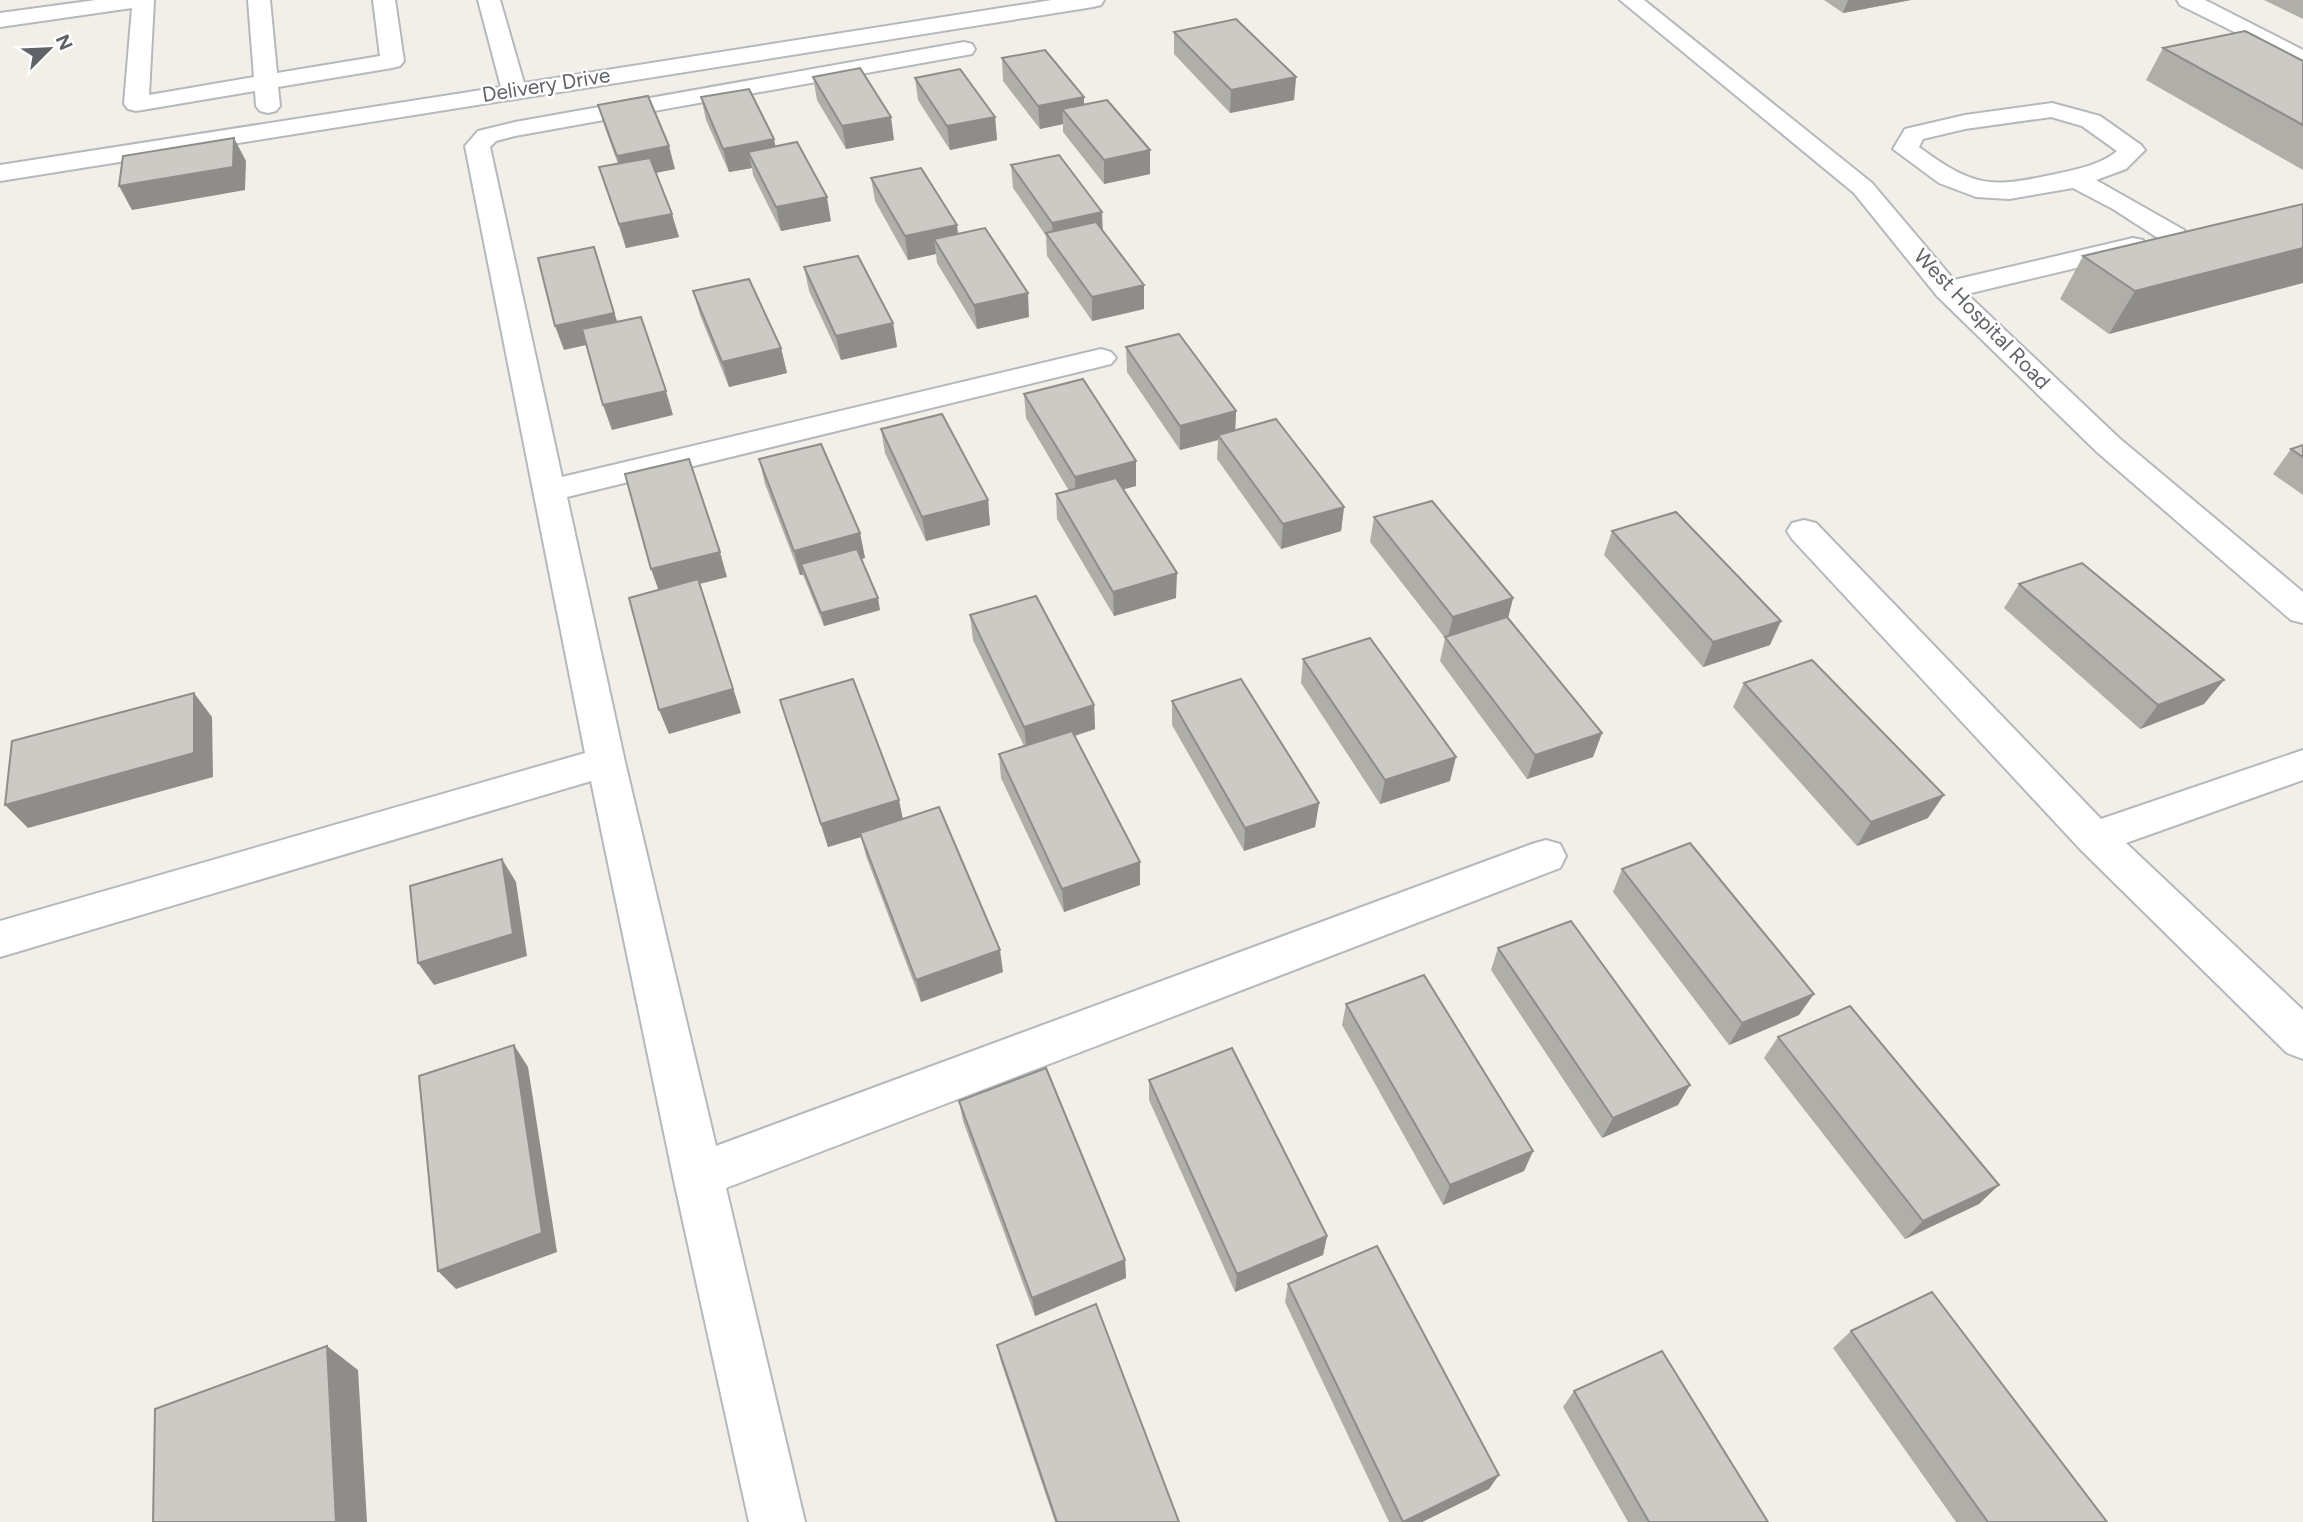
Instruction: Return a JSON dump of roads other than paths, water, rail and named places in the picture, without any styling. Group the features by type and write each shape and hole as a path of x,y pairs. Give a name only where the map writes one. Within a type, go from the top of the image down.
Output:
{"street":[{"path":"0,20 143,0 136,104 264,80 391,61 384,0"},
{"path":"259,0 264,80 272,130"},
{"path":"489,0 514,90"},
{"name":"Delivery Drive","path":"0,173 1093,0"},
{"name":"West Hospital Road","path":"1631,0 1863,188 1947,290 2108,445 2295,595"},
{"path":"2188,0 2303,59"},
{"path":"2261,37 2292,30"},
{"path":"777,1522 606,762 477,146 487,136 515,129 964,50"},
{"path":"2052,110 2091,121 2132,150 2117,164 2070,180 2024,190 1974,190 1943,178 1905,149 1914,134 1965,121 2052,110"},
{"path":"1947,290 2174,236 2083,199 2070,180"},
{"path":"548,491 1101,358"},
{"path":"1804,531 2094,838 2303,1039"},
{"path":"0,939 606,762"},
{"path":"2094,838 2303,765"},
{"path":"697,1176 1546,856"}]}
